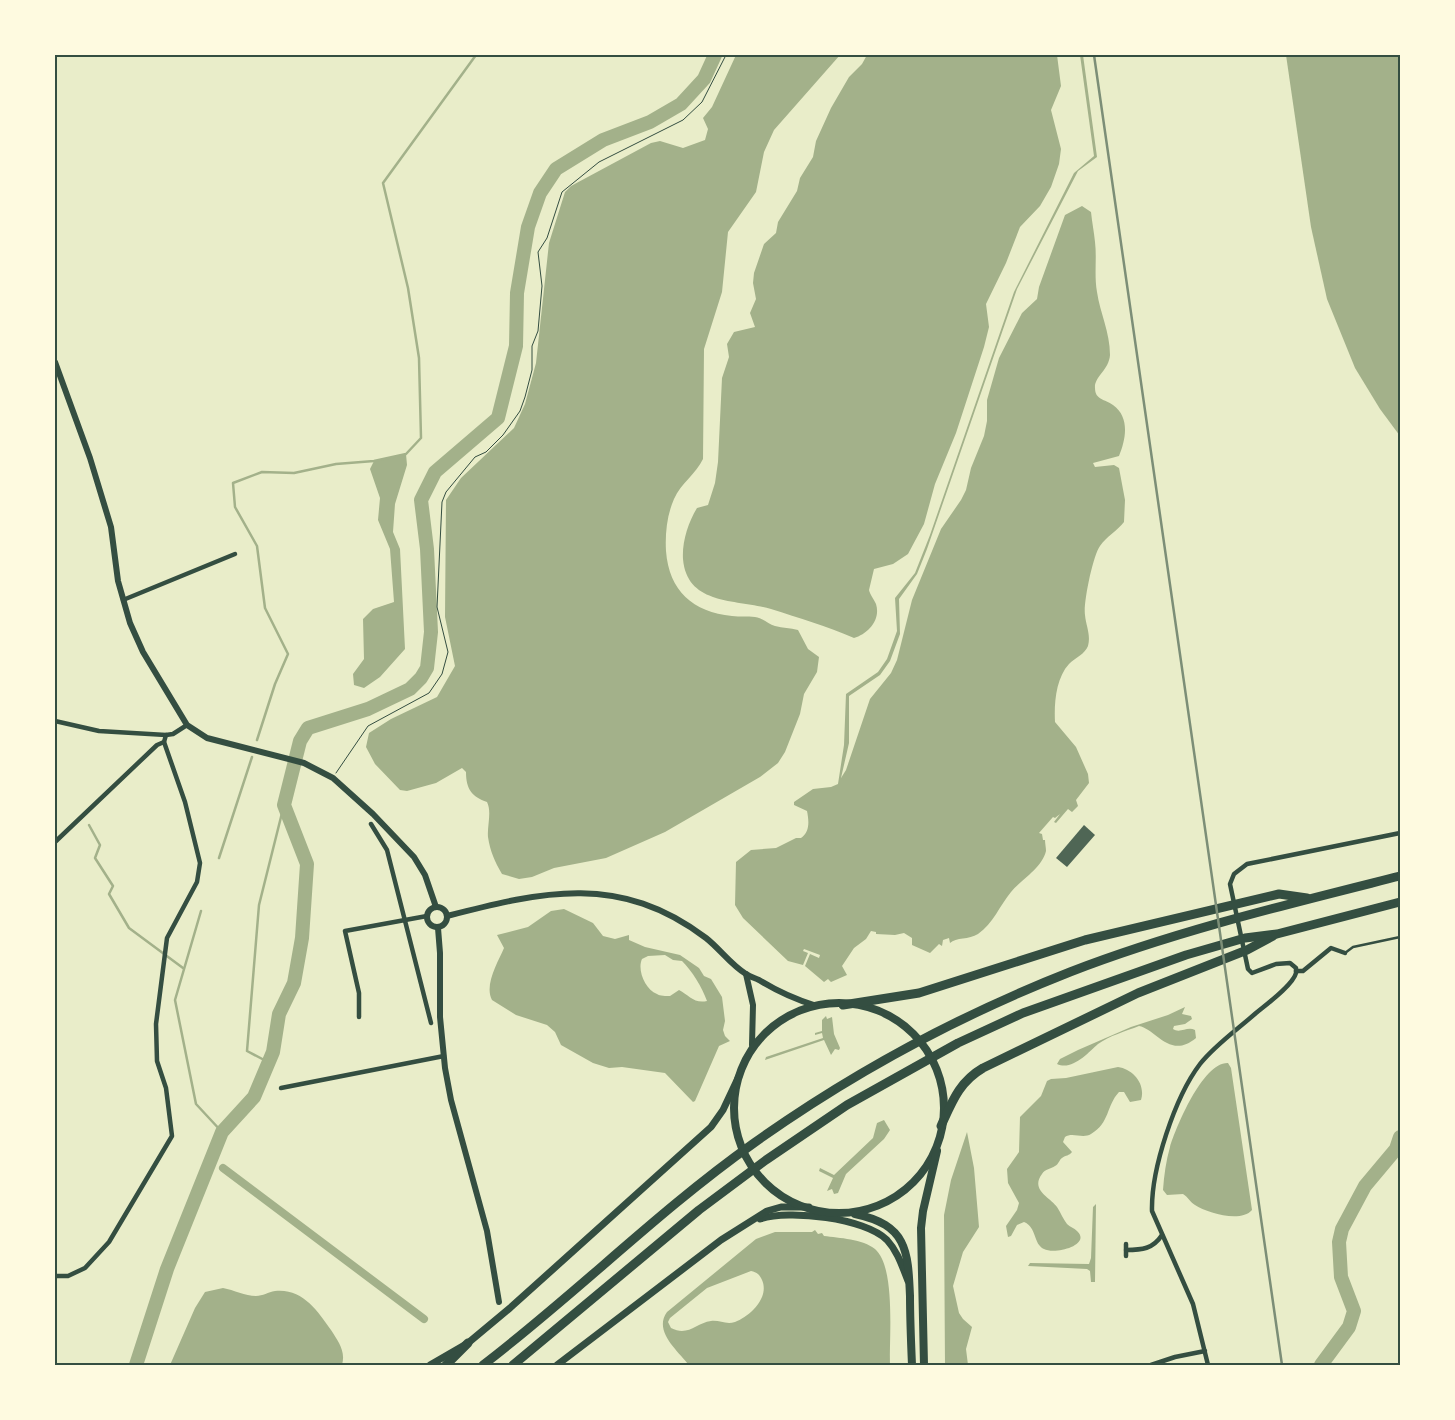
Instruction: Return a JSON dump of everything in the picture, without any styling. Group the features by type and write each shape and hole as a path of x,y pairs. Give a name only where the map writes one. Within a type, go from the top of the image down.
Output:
{"highway":[{"path":"483,1365 732,1159 830,1093 895,1054 943,1029 1070,972 1213,926 1400,876"},
{"path":"843,1005 919,993 1085,940 1279,894 1312,899"},
{"path":"513,1365 699,1210 766,1160 847,1105 958,1043 1023,1012 1216,946 1245,938 1277,934 1400,902"},
{"path":"941,1126 958,1089 973,1074 1007,1055 1138,993 1247,950 1277,934"},
{"path":"912,1365 908,1258 897,1235 880,1222 848,1212 809,1207 775,1191 762,1180 748,1160 739,1138 736,1120 739,1076 752,1046 765,1028 780,1017 799,1008 814,1005 843,1005 875,1010 892,1018 910,1030 941,1075 944,1084 945,1107 921,1228 924,1365"},
{"path":"848,1212 876,1208 900,1198 918,1180 937,1147"},
{"path":"446,1365 468,1342"}],"main road":[{"path":"55,362 90,458 111,527 118,581 123,600 143,652 187,725 208,738 304,763 333,778 373,814 414,858 425,875 436,907"},
{"path":"447,916 518,899 560,893 615,896 645,904 675,917 707,939 746,974 779,992 814,1005"},
{"path":"436,907 444,910 447,916 446,923 438,928 431,926 427,916 430,910 436,907"},
{"path":"438,928 440,1018 451,1100 487,1231 499,1302"},
{"path":"746,974 754,1005 752,1046"},
{"path":"430,1365 468,1342 711,1127 723,1110 739,1076"},
{"path":"557,1365 721,1240 748,1223 767,1212 781,1207 809,1207"},
{"path":"748,1223 768,1216 785,1214 868,1228 880,1234 893,1248 909,1284"}],"street":[{"path":"123,600 235,554"},
{"path":"55,721 99,731 166,735 173,734 187,725"},
{"path":"55,1276 68,1276 85,1268 109,1242 172,1136 166,1088 157,1061 156,1024 167,938 197,882 200,863 185,802 164,742 166,735"},
{"path":"55,842 157,745 164,742"},
{"path":"371,824 387,850 431,1023"},
{"path":"1296,972 1290,963 1276,964 1252,973 1248,969 1230,884 1234,874 1247,864 1254,862 1400,832"},
{"path":"359,1017 359,993 345,931 427,916"},
{"path":"1296,972 1303,971 1331,948 1345,953"},
{"path":"1208,1365 1193,1304 1152,1211 1151,1197 1156,1170 1171,1123 1185,1089 1201,1063 1292,980 1296,972"},
{"path":"281,1088 444,1056"},
{"path":"1126,1250 1144,1250 1156,1244 1162,1235"},
{"path":"1152,1365 1175,1357 1205,1351"}],"lane":[{"path":"1345,953 1353,947 1400,937"}],"path":[{"path":"333,778 368,726 430,693 442,674 448,652 437,607 442,502 446,492 475,457 486,452 503,435 520,411 532,370 532,346 538,331 542,286 538,252 547,238 562,192 599,162 683,120 702,102 726,55"}],"shaded area":[{"path":"736,55 840,55 774,130 764,152 756,192 728,232 722,292 704,349 703,459 680,488 674,499 667,524 666,551 672,577 686,597 706,610 718,614 755,617 775,626 798,630 808,649 819,657 817,672 804,694 800,714 785,752 778,763 760,777 665,832 606,858 554,868 532,877 519,879 502,874 497,865 491,852 488,837 489,815 487,802 477,798 471,792 467,783 466,772 462,768 436,783 407,791 400,790 375,764 366,747 369,733 391,719 437,697 455,666 445,617 446,500 461,478 514,428 525,404 536,363 549,243 565,192 571,186 651,143 660,141 683,148 705,140 708,129 703,118 712,107"},
{"path":"867,55 1057,55 1061,86 1051,110 1061,149 1059,164 1051,187 1040,206 1020,227 1006,263 986,304 989,327 984,347 956,433 935,484 924,524 908,554 893,564 874,569 869,590 876,604 877,616 868,630 854,638 771,609 716,598 704,593 694,585 687,574 683,553 686,533 691,520 697,508 708,505 715,483 718,462 722,378 729,357 727,344 734,332 755,327 750,313 756,299 753,283 754,273 764,244 776,233 778,222 797,191 800,178 813,157 816,141 831,108 849,77 862,64"},
{"path":"1080,55 1083,55 1097,157 1078,171 1017,289 927,549 917,574 899,599 900,634 890,661 880,675 849,696 849,743 841,778 846,770 870,699 891,673 897,660 912,600 941,529 966,490 971,468 984,436 987,421 987,400 999,358 1022,313 1037,299 1039,287 1065,215 1082,206 1091,212 1096,248 1097,292 1110,347 1109,360 1095,384 1095,392 1118,410 1122,416 1125,429 1125,436 1119,456 1093,463 1095,467 1114,465 1119,468 1125,500 1124,522 1102,543 1097,551 1087,591 1085,609 1089,638 1088,646 1085,651 1069,664 1061,676 1055,707 1055,722 1076,747 1088,774 1089,783 1076,800 1078,806 1072,812 1068,809 1056,823 1054,822 1060,814 1055,818 1053,817 1039,833 1042,834 1043,840 1045,840 1046,851 1044,857 1036,868 1011,892 992,920 978,934 950,943 949,938 943,940 942,946 939,944 930,953 912,945 912,938 904,933 895,935 876,934 876,932 871,931 866,939 854,948 842,966 847,975 831,982 828,979 824,982 805,966 810,954 819,958 820,955 804,949 803,951 808,953 803,965 788,961 743,918 735,905 736,862 751,850 776,848 804,836 808,822 807,811 794,805 794,802 813,789 831,787 838,784 844,745 846,694 878,672 887,659 897,631 895,598 915,573 930,535 1014,292 1074,173 1094,156"},
{"path":"1286,55 1400,55 1400,436 1380,409 1355,368 1327,299 1311,227"},
{"path":"406,454 407,465 395,504 393,532 400,549 405,649 380,677 364,688 354,685 353,674 364,659 363,619 373,609 394,602 390,549 378,520 380,498 370,469 374,461"},
{"path":"564,909 593,923 603,936 615,939 629,935 629,940 645,947 680,955 699,968 704,976 711,979 722,997 725,1021 723,1030 725,1036 730,1041 719,1046 695,1101 693,1102 665,1073 622,1067 609,1068 593,1063 561,1045 555,1032 547,1025 516,1015 492,1000 490,994 491,981 504,948 497,935 528,927 551,911","holes":["665,955 673,960 682,961 686,965 700,985 707,1001 695,1000 679,990 670,996 660,995 649,988 641,974 642,959 648,956"]},
{"path":"1185,1007 1182,1014 1191,1016 1192,1019 1185,1024 1174,1026 1173,1029 1178,1031 1195,1030 1196,1038 1187,1044 1171,1045 1139,1026 1102,1041 1074,1063 1063,1066 1057,1064 1060,1059 1078,1050 1131,1027 1168,1015"},
{"path":"826,1016 827,1019 832,1017 834,1034 840,1048 839,1050 835,1049 831,1055 824,1040 765,1060 766,1057 823,1038 822,1033 815,1035 815,1033 822,1031 822,1020"},
{"path":"1228,1063 1231,1068 1252,1210 1240,1216 1215,1214 1193,1204 1183,1194 1167,1195 1163,1190 1165,1168 1170,1147 1184,1111 1209,1073 1219,1066"},
{"path":"1118,1067 1124,1068 1137,1078 1142,1088 1141,1100 1130,1102 1124,1092 1119,1092 1105,1120 1097,1130 1088,1135 1065,1137 1063,1142 1072,1152 1045,1171 1038,1184 1042,1193 1054,1203 1067,1224 1077,1231 1080,1241 1070,1248 1049,1251 1041,1247 1031,1228 1024,1222 1017,1225 1011,1236 1008,1237 1006,1226 1017,1210 1019,1203 1008,1183 1007,1169 1019,1152 1020,1117 1041,1096 1047,1081"},
{"path":"884,1120 890,1130 884,1139 846,1174 838,1193 834,1194 832,1189 827,1191 833,1178 819,1171 820,1168 834,1175 873,1138 877,1123"},
{"path":"967,1132 974,1168 979,1227 963,1252 953,1286 959,1313 972,1327 966,1349 968,1365 945,1365 944,1215 951,1180"},
{"path":"1096,1204 1095,1282 1091,1282 1090,1271 1087,1269 1028,1266 1030,1263 1089,1264 1091,1258 1093,1207"},
{"path":"815,1230 818,1234 822,1233 824,1236 864,1243 875,1249 882,1258 889,1286 890,1365 689,1365 665,1333 663,1319 667,1312 756,1239 775,1232 812,1232","holes":["753,1271 761,1278 764,1287 761,1300 746,1316 732,1323 711,1321 682,1331 671,1328 668,1322 670,1318 707,1288"]},
{"path":"223,1288 252,1296 285,1291 301,1297 326,1322 341,1346 343,1355 342,1365 170,1365 195,1308 205,1292"}],"building":[{"path":"1084,825 1095,835 1067,867 1056,858"}],"waterway":[{"path":"257,740 275,684 288,654 265,608 257,546 235,507 233,483 262,472 294,473 336,464 374,461 406,454 421,438 419,358 408,288 383,183 476,55"},
{"path":"136,1365 167,1269 222,1132 254,1097 273,1052 279,1014 294,983 302,938 307,864 284,805 300,741 308,728 368,709 410,689 421,678 427,668 431,632 427,549 421,500 435,472 498,418 516,346 517,293 528,227 540,193 556,169 603,140 650,122 681,104 704,79 715,55"},
{"path":"219,858 252,757"},
{"path":"268,1062 247,1051 259,905 284,805"},
{"path":"89,825 100,845 95,858 113,886 109,894 129,928 183,968"},
{"path":"201,911 175,1000 196,1104 222,1132"},
{"path":"1321,1365 1349,1327 1354,1311 1341,1277 1339,1242 1342,1229 1365,1186 1396,1149 1400,1137"},
{"path":"223,1168 424,1319"}],"railway":[{"path":"1094,55 1282,1365"}]}
